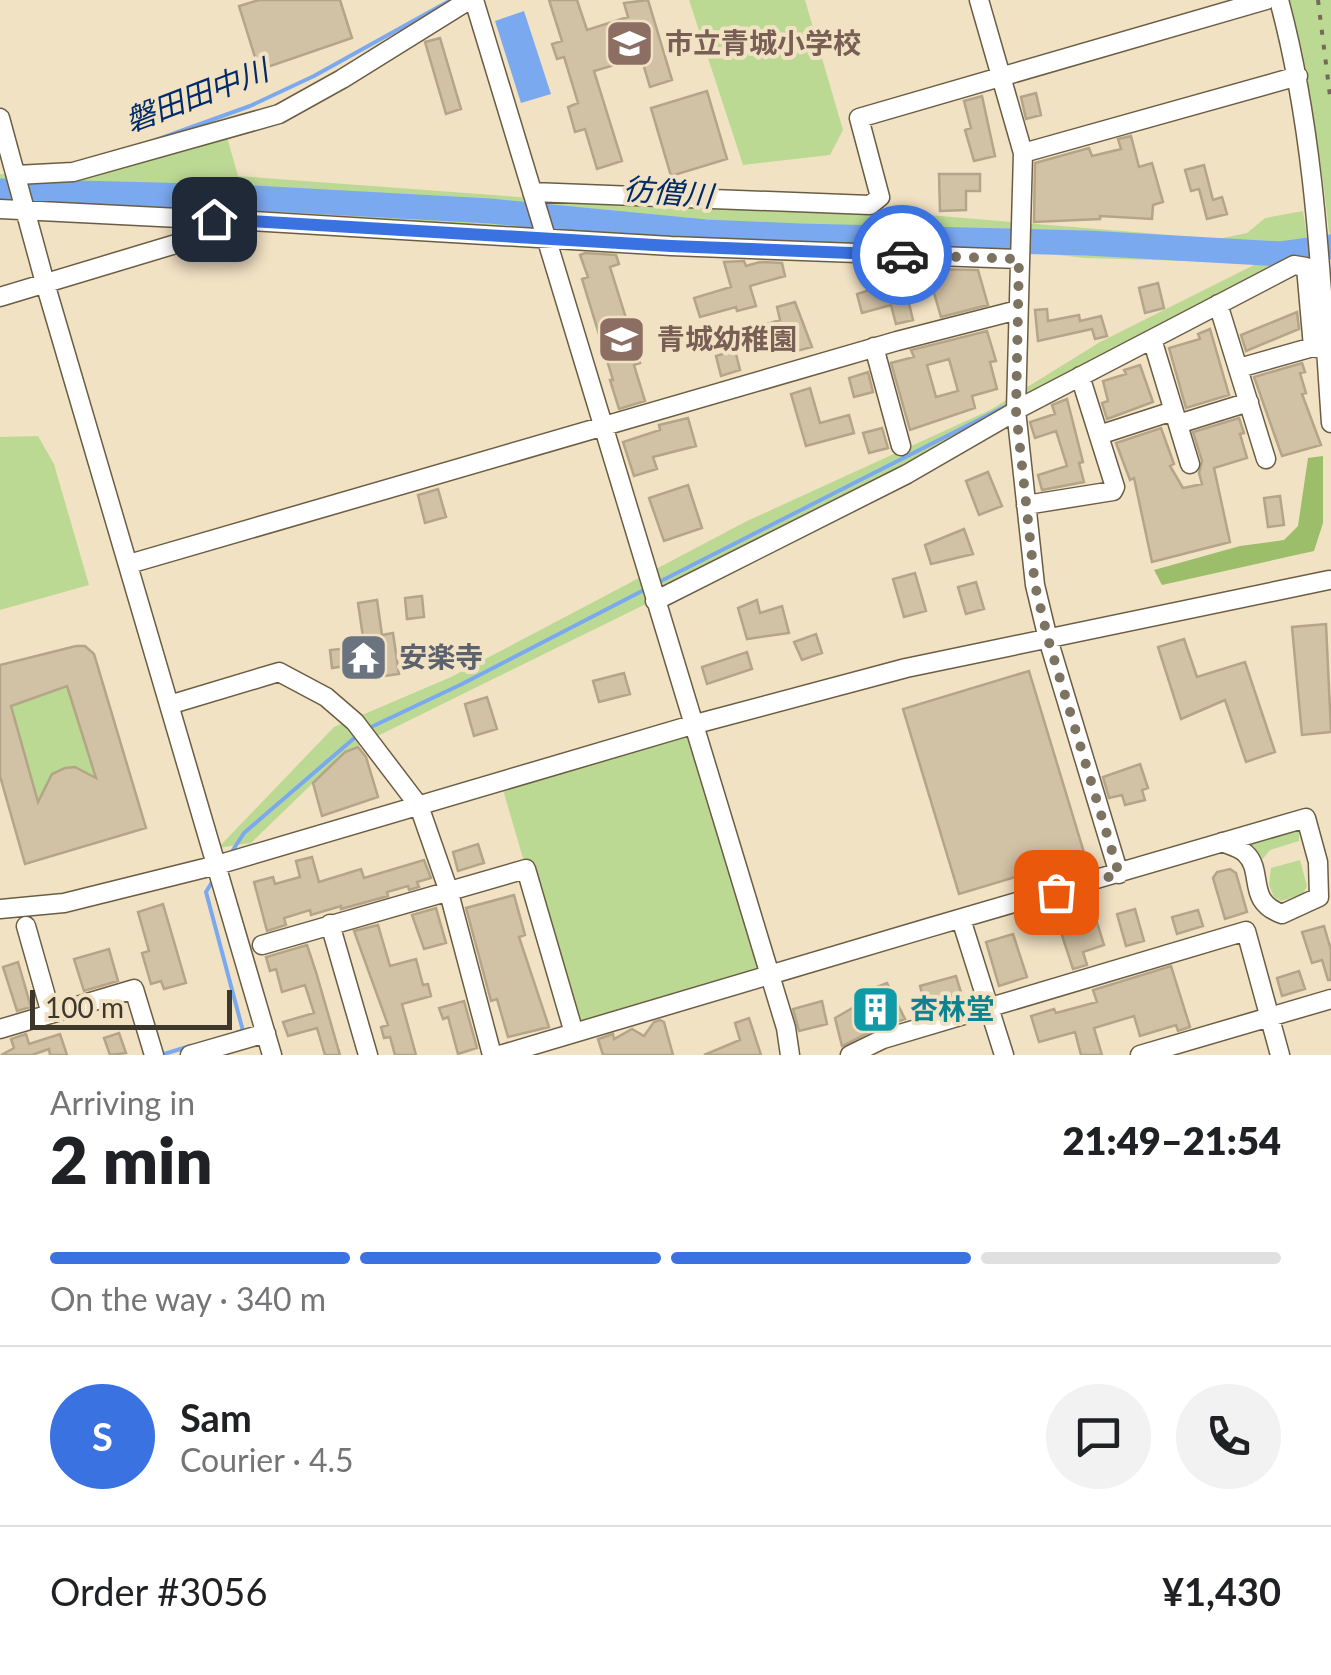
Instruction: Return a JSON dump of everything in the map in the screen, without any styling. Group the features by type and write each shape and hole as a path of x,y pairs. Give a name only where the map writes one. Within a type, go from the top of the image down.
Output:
{"street":[{"path":"16,175 73,172 279,114 472,0 786,1028 790,1055"},
{"path":"979,0 1023,153 1016,404 1035,585 1119,874"},
{"path":"532,192 870,205 880,197 859,118 1266,0"},
{"path":"1279,0 1298,76 1314,210 1319,265 1319,348"},
{"path":"1023,153 1298,76"},
{"path":"0,118 45,284 272,1055"},
{"path":"0,208 671,246 1019,259"},
{"path":"0,297 252,221"},
{"path":"655,601 907,474 1016,404 1080,376 1294,264 1306,267 1331,423"},
{"path":"1218,304 1266,459"},
{"path":"129,564 874,347 1018,310"},
{"path":"1152,339 1190,464"},
{"path":"874,347 901,446"},
{"path":"1240,368 1319,348"},
{"path":"1026,506 1114,490 1116,485 1080,376"},
{"path":"1099,435 1249,402"},
{"path":"0,910 64,903 217,865 692,725 906,668 1329,580"},
{"path":"170,705 279,672 326,697 355,722 419,806 448,889 496,1055 1119,874 1222,842 1306,818 1318,862 1319,897 1282,914 1271,910 1263,903 1245,853 1222,842"},
{"path":"262,944 526,869 574,1033"},
{"path":"962,919 1004,1055"},
{"path":"330,924 368,1055"},
{"path":"26,926 51,1014"},
{"path":"850,1055 883,1040 1246,931 1280,1055"},
{"path":"0,1029 134,989 154,1055"},
{"path":"1140,1055 1331,999"},
{"path":"190,1055 266,1033"}],"green space":[{"path":"689,0 805,0 843,130 830,155 743,165"},
{"path":"1286,0 1331,0 1331,256 1315,127"},
{"path":"227,137 238,176 572,201 772,202 1218,239 1247,233 1265,218 1303,211 1310,258 1189,327 772,542 345,752 251,843 218,848 334,727 451,677 747,521 990,410 1100,342 1258,263 1085,258 1013,250 961,257 298,213 0,201 0,174 16,175"},
{"path":"38,436 54,464 89,585 0,610 0,437"},
{"path":"1323,456 1323,523 1314,551 1162,585 1154,570 1240,546 1284,540 1298,526 1308,458"},
{"path":"67,686 98,786 75,767 67,768 54,776 50,799 38,802 11,706"},
{"path":"692,725 768,975 574,1033 501,783"},
{"path":"1299,831 1299,841 1270,850 1261,861 1254,846 1242,843"},
{"path":"1300,860 1307,886 1303,894 1281,901 1274,897 1269,885 1271,868"}],"water":[{"path":"524,11 551,94 521,103 495,21"}],"building":[{"path":"259,0 340,0 352,38 259,70 239,6"},
{"path":"549,0 577,0 587,30 628,17 624,3 648,0 672,80 650,87 641,57 594,71 622,161 597,169 585,129 575,132 568,107 578,103 564,57 557,59 552,44 562,41"},
{"path":"440,38 461,109 446,114 425,42"},
{"path":"707,91 727,159 671,176 651,108"},
{"path":"1036,93 1041,115 1026,119 1021,97"},
{"path":"982,96 995,156 974,161 965,130 971,128 964,101"},
{"path":"1131,136 1139,167 1152,163 1163,202 1153,205 1152,219 1100,216 1034,222 1035,163 1089,148 1092,156 1121,149 1118,139"},
{"path":"1204,165 1213,200 1222,197 1227,214 1207,219 1199,189 1191,191 1185,170"},
{"path":"939,174 980,174 980,191 966,191 966,210 940,211"},
{"path":"580,255 616,255 619,264 610,267 640,363 634,365 645,401 619,409 582,279 588,277"},
{"path":"744,261 746,266 782,263 785,276 750,286 756,306 700,317 694,298 731,287 724,262"},
{"path":"879,266 900,267 913,320 896,324 891,305 862,313 857,294 885,285"},
{"path":"927,269 978,270 988,305 941,317"},
{"path":"1158,283 1164,308 1145,313 1139,288"},
{"path":"795,302 812,347 793,352 790,339 760,347 754,328 780,320 777,307"},
{"path":"1047,309 1048,321 1079,315 1080,321 1101,316 1107,336 1095,339 1092,329 1038,341 1035,310"},
{"path":"1297,312 1299,329 1246,351 1241,335"},
{"path":"1210,329 1229,395 1186,408 1169,348 1200,339 1198,334"},
{"path":"987,331 996,361 990,362 997,389 972,396 975,408 910,430 891,363 914,357 911,350","holes":["949,359 958,391 936,397 927,365"]},
{"path":"735,350 740,370 721,376 716,356"},
{"path":"1302,363 1305,372 1300,373 1306,393 1302,394 1321,445 1282,456 1254,377"},
{"path":"1140,365 1153,402 1107,419 1102,403 1108,401 1103,381"},
{"path":"868,372 873,392 854,397 849,378"},
{"path":"810,388 820,423 849,415 854,433 806,446 791,394"},
{"path":"1067,399 1083,462 1079,463 1084,482 1042,490 1038,475 1067,466 1056,431 1035,438 1030,422 1055,414 1052,405"},
{"path":"688,418 696,446 653,457 657,469 634,476 623,442 660,430 659,425"},
{"path":"1239,418 1247,458 1214,468 1230,542 1152,562 1134,478 1130,480 1116,443 1161,428 1174,464 1170,466 1183,488 1202,484 1202,461 1193,432"},
{"path":"882,428 888,448 869,453 863,433"},
{"path":"988,472 1002,506 979,515 966,481"},
{"path":"688,485 702,528 664,541 649,498"},
{"path":"438,489 446,517 425,523 418,495"},
{"path":"1280,496 1284,525 1268,527 1264,498"},
{"path":"964,529 973,554 931,564 925,545"},
{"path":"915,573 926,611 904,617 893,579"},
{"path":"976,582 984,609 966,614 958,587"},
{"path":"422,596 424,617 407,619 405,598"},
{"name":"安楽寺","path":"377,600 382,635 393,633 399,674 362,679 360,664 332,668 330,650 360,647 359,638 363,637 358,603"},
{"path":"757,600 760,613 782,606 789,633 747,639 738,608"},
{"path":"1326,624 1331,732 1302,735 1292,627"},
{"path":"816,634 822,653 802,660 794,642"},
{"path":"1184,639 1197,677 1245,662 1275,752 1246,762 1225,700 1181,719 1158,647"},
{"path":"76,646 85,646 94,654 146,828 25,864 0,776 0,665","holes":["67,686 96,778 75,767 65,768 52,774 38,802 11,706"]},
{"path":"747,652 752,669 707,684 702,667"},
{"path":"1029,671 1085,856 959,894 903,709"},
{"path":"624,673 630,694 599,702 593,681"},
{"path":"487,697 497,729 474,736 465,704"},
{"path":"358,747 366,757 378,797 322,816 313,783 345,752"},
{"path":"1140,764 1148,788 1142,790 1145,800 1125,805 1122,795 1109,798 1103,777"},
{"path":"478,844 484,863 458,871 453,852"},
{"path":"312,857 319,882 361,869 364,878 424,860 431,878 417,882 419,887 409,890 408,886 341,909 311,915 310,910 284,918 286,925 267,931 254,882 273,877 275,884 300,877 296,861"},
{"path":"1230,869 1236,873 1247,912 1225,919 1213,878 1217,872"},
{"path":"514,895 525,935 519,937 549,1027 508,1037 497,999 491,1001 466,908"},
{"path":"1091,903 1104,945 1083,952 1087,965 1073,969 1057,920 1077,913 1075,907"},
{"path":"163,904 186,983 164,989 161,981 151,984 142,953 149,951 138,912"},
{"path":"436,908 446,943 424,949 412,915"},
{"path":"1135,909 1144,941 1126,946 1117,914"},
{"path":"1198,910 1203,926 1177,934 1172,917"},
{"path":"378,925 390,966 416,959 423,985 428,984 431,996 402,1004 416,1055 395,1055 390,1037 384,1038 381,1027 388,1025 354,931"},
{"path":"1324,926 1331,950 1331,980 1322,960 1312,963 1302,932"},
{"path":"1013,934 1027,977 999,986 986,942"},
{"path":"307,945 340,1055 325,1055 317,1028 288,1036 283,1022 314,1013 305,985 282,992 276,969 270,971 266,957"},
{"path":"109,949 118,981 84,991 74,959"},
{"path":"18,962 31,1007 17,1011 3,967"},
{"path":"1171,966 1190,1027 1178,1031 1176,1025 1140,1036 1134,1016 1094,1028 1102,1055 1081,1055 1075,1032 1039,1042 1031,1016 1097,1002 1093,990"},
{"path":"1299,971 1305,989 1282,996 1277,978"},
{"path":"956,976 964,1002 927,1013 920,986"},
{"name":"杏林堂","path":"887,983 905,1019 842,1046 835,1018 868,999 864,992"},
{"path":"464,1001 477,1048 458,1054 448,1017 443,1019 439,1008"},
{"path":"822,1001 827,1024 799,1031 793,1009"},
{"path":"749,1018 761,1055 704,1055 740,1040 735,1023"},
{"path":"660,1020 664,1022 673,1055 603,1055 598,1039 613,1034 614,1039 632,1029 644,1036"},
{"path":"119,1033 126,1053 110,1055 104,1038"},
{"path":"26,1034 29,1044 60,1034 67,1055 50,1055 49,1049 32,1055 1,1055 14,1048 11,1039"}],"waterway":[{"name":"磐田田中川","path":"156,140 250,106 314,76 451,0"},
{"name":"彷僧川","path":"0,191 235,197 490,211 706,232 800,236 1087,243 1281,254 1331,247"},
{"path":"657,583 1010,404"},
{"path":"367,729 644,590"},
{"path":"231,853 244,833 359,734"},
{"path":"212,882 206,892 243,1031 238,1032"},
{"path":"161,1055 190,1046"}],"railway":[{"path":"1318,0 1331,104"}],"way so far":[{"path":"902,255 1019,259 1016,411 1035,585 1119,874 1056,892"}],"place":[{"name":"市立青城小学校","path":"630,43"},
{"name":"青城幼稚園","path":"622,339"},
{"name":"安楽寺","path":"364,657"},
{"name":"杏林堂","path":"875,1009"}],"route":[{"path":"214,219 671,246 902,255"}]}
